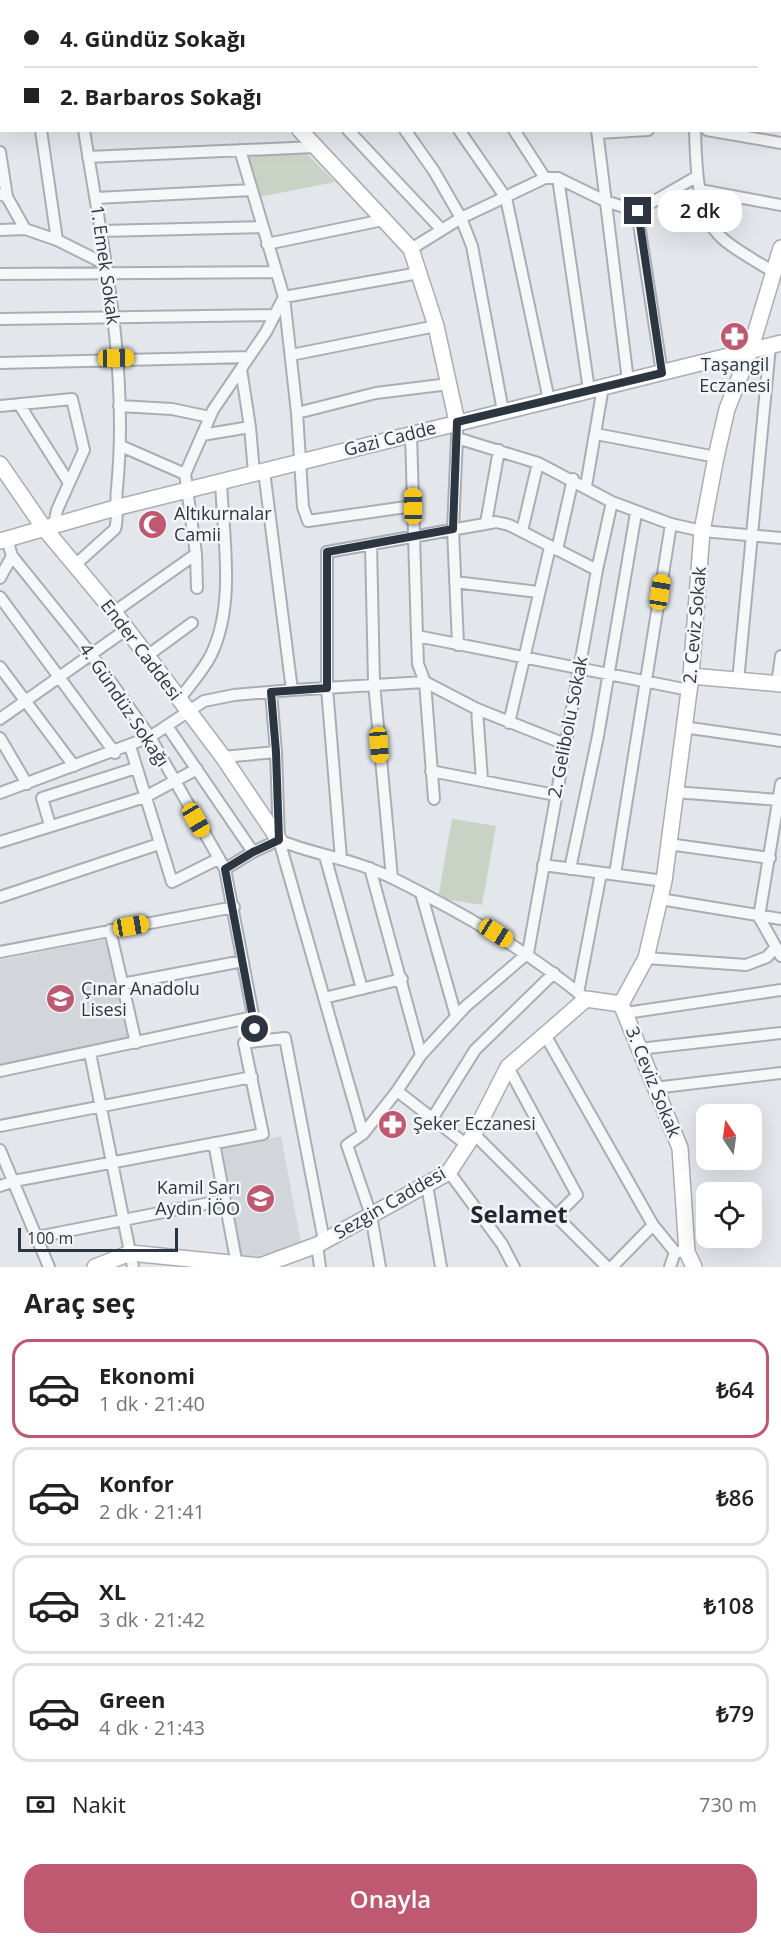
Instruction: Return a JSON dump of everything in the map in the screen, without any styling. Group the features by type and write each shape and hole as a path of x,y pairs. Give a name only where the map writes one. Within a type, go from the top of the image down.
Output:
{"main road":[{"path":"303,132 411,249 436,326 457,422"},
{"name":"2. Ceviz Sokak","path":"624,1008 646,958 664,881 690,683 702,531 716,457 727,409 750,351 781,248"},
{"name":"Gazi Cadde","path":"3,540 221,481 776,344"},
{"name":"Ender Caddesi","path":"0,464 5,477 49,526 75,565 127,628 223,758 279,840"},
{"path":"690,683 738,681 779,684"},
{"path":"582,996 624,1008"},
{"name":"Sezgin Caddesi","path":"260,1266 320,1243 449,1172 470,1139 508,1067 582,996"},
{"name":"3. Ceviz Sokak","path":"624,1008 654,1088 680,1148 681,1252 694,1267"},
{"path":"94,1267 131,1260 260,1266"}],"street":[{"path":"41,132 57,240"},
{"name":"1. Emek Sokak","path":"75,565 115,529 121,446 116,358 107,269 84,132"},
{"path":"350,132 441,229"},
{"path":"406,132 434,171 461,218 472,246 503,411"},
{"path":"460,132 506,198 549,400"},
{"path":"515,132 545,178"},
{"path":"598,132 628,381"},
{"path":"695,132 696,177 708,217 720,238 773,272"},
{"path":"718,132 781,143"},
{"path":"88,156 315,147"},
{"path":"240,150 284,297 297,413 303,507 308,521 413,506"},
{"path":"0,152 4,195 25,229"},
{"path":"411,249 461,218 545,178 558,178 605,201 638,211 696,177"},
{"path":"558,178 596,389 596,434 586,486"},
{"path":"96,198 252,189"},
{"path":"700,190 781,205"},
{"path":"638,211 662,373"},
{"path":"267,244 383,220"},
{"path":"101,231 263,227"},
{"path":"0,230 25,229 57,240 107,269"},
{"path":"0,274 107,269 276,272"},
{"path":"284,297 419,273"},
{"path":"197,588 196,554 185,474 210,417 284,297"},
{"path":"0,319 274,315"},
{"path":"291,356 436,326"},
{"path":"738,681 751,535 776,344"},
{"path":"0,363 116,358 249,357"},
{"path":"241,369 292,690"},
{"path":"297,413 376,393 449,384"},
{"path":"0,406 72,399 84,450 49,526"},
{"path":"20,404 69,483"},
{"path":"119,406 172,409 210,417"},
{"path":"457,422 453,529 458,645"},
{"path":"202,435 250,427"},
{"path":"411,434 418,664 425,682 434,799"},
{"path":"596,434 716,457"},
{"path":"457,438 538,464 573,479 636,513 671,524 702,531 781,538"},
{"path":"121,446 185,474"},
{"path":"486,523 499,450"},
{"path":"522,531 538,464"},
{"path":"509,723 538,591 554,548 573,479"},
{"path":"0,793 115,753 150,738 167,726 183,706 211,655 222,616 225,580 221,481"},
{"name":"2. Gelibolu Sokak","path":"528,953 555,795 612,502"},
{"path":"570,868 608,675 636,513"},
{"path":"341,859 327,688 327,552 486,523 509,525 597,570"},
{"path":"615,874 671,524"},
{"path":"0,578 12,556 3,540"},
{"path":"371,544 374,683 392,878"},
{"path":"114,612 196,554"},
{"name":"4. Gündüz Sokağı","path":"12,556 91,654 150,738 225,869 258,1041"},
{"path":"455,582 538,591"},
{"path":"0,597 115,753"},
{"path":"147,656 192,623"},
{"path":"0,719 127,628"},
{"path":"417,636 645,682 690,683"},
{"path":"779,684 781,656"},
{"path":"0,667 74,766"},
{"path":"183,706 271,692 374,683 425,682 477,710 565,744"},
{"path":"271,692 279,840 363,1134"},
{"path":"477,710 482,780"},
{"path":"167,726 253,852"},
{"path":"683,727 781,741"},
{"path":"0,738 27,784"},
{"path":"130,746 172,882 218,859"},
{"path":"223,758 276,752"},
{"path":"50,825 42,798 136,768"},
{"path":"0,842 145,796 196,769"},
{"path":"431,771 555,795"},
{"path":"646,958 746,965 778,952 759,917 781,784"},
{"path":"674,792 779,800"},
{"path":"225,869 279,840 370,868 480,923 528,953 582,996"},
{"path":"0,897 159,844"},
{"path":"668,844 770,858"},
{"path":"325,856 362,989"},
{"path":"543,865 664,881"},
{"path":"370,868 421,1055"},
{"path":"582,996 601,873"},
{"path":"421,893 456,1016"},
{"path":"660,899 781,919"},
{"path":"0,952 234,907"},
{"path":"110,930 136,1043"},
{"path":"380,1267 371,1215 347,1145 363,1134 397,1091 421,1055 456,1016 528,953"},
{"path":"122,984 243,961"},
{"path":"432,1119 475,1050 554,973"},
{"path":"324,998 402,979"},
{"path":"624,1008 781,990"},
{"path":"0,1071 253,1017"},
{"path":"544,1033 653,1225 681,1252 670,1267"},
{"path":"639,1049 781,1033"},
{"path":"0,1186 14,1181 263,1134 244,1043 285,1038 320,1243 320,1267"},
{"path":"90,1053 131,1260"},
{"path":"508,1067 577,1195 557,1215"},
{"path":"654,1088 781,1073"},
{"path":"0,1126 252,1077"},
{"path":"397,1091 432,1119 470,1139 557,1215 607,1267"},
{"path":"214,1143 237,1265"},
{"path":"0,1150 49,1267"},
{"path":"449,1172 502,1244 514,1267"},
{"path":"428,1185 441,1267"},
{"path":"37,1237 225,1200"},
{"path":"612,1267 653,1225"}],"shaded area":[{"path":"307,154 335,182 259,197 246,156"},
{"path":"452,819 496,826 482,905 438,898"},
{"name":"Çınar Anadolu Lisesi","path":"105,939 128,1039 0,1066 0,960"},
{"name":"Kamil Sarı Aydın İÖO","path":"281,1136 302,1248 241,1259 220,1149"}],"place":[{"name":"Taşangil Eczanesi","path":"735,336"},
{"name":"Altıkurnalar Camii","path":"153,524"},
{"name":"Çınar Anadolu Lisesi","path":"60,999"},
{"name":"Şeker Eczanesi","path":"392,1124"},
{"name":"Kamil Sarı Aydın İÖO","path":"261,1198"}],"district":[{"name":"Selamet","path":"519,1215"}],"route":[{"path":"255,1029 234,907 225,869 279,840 271,692 327,688 327,552 453,529 457,422 662,373 638,211"}]}
